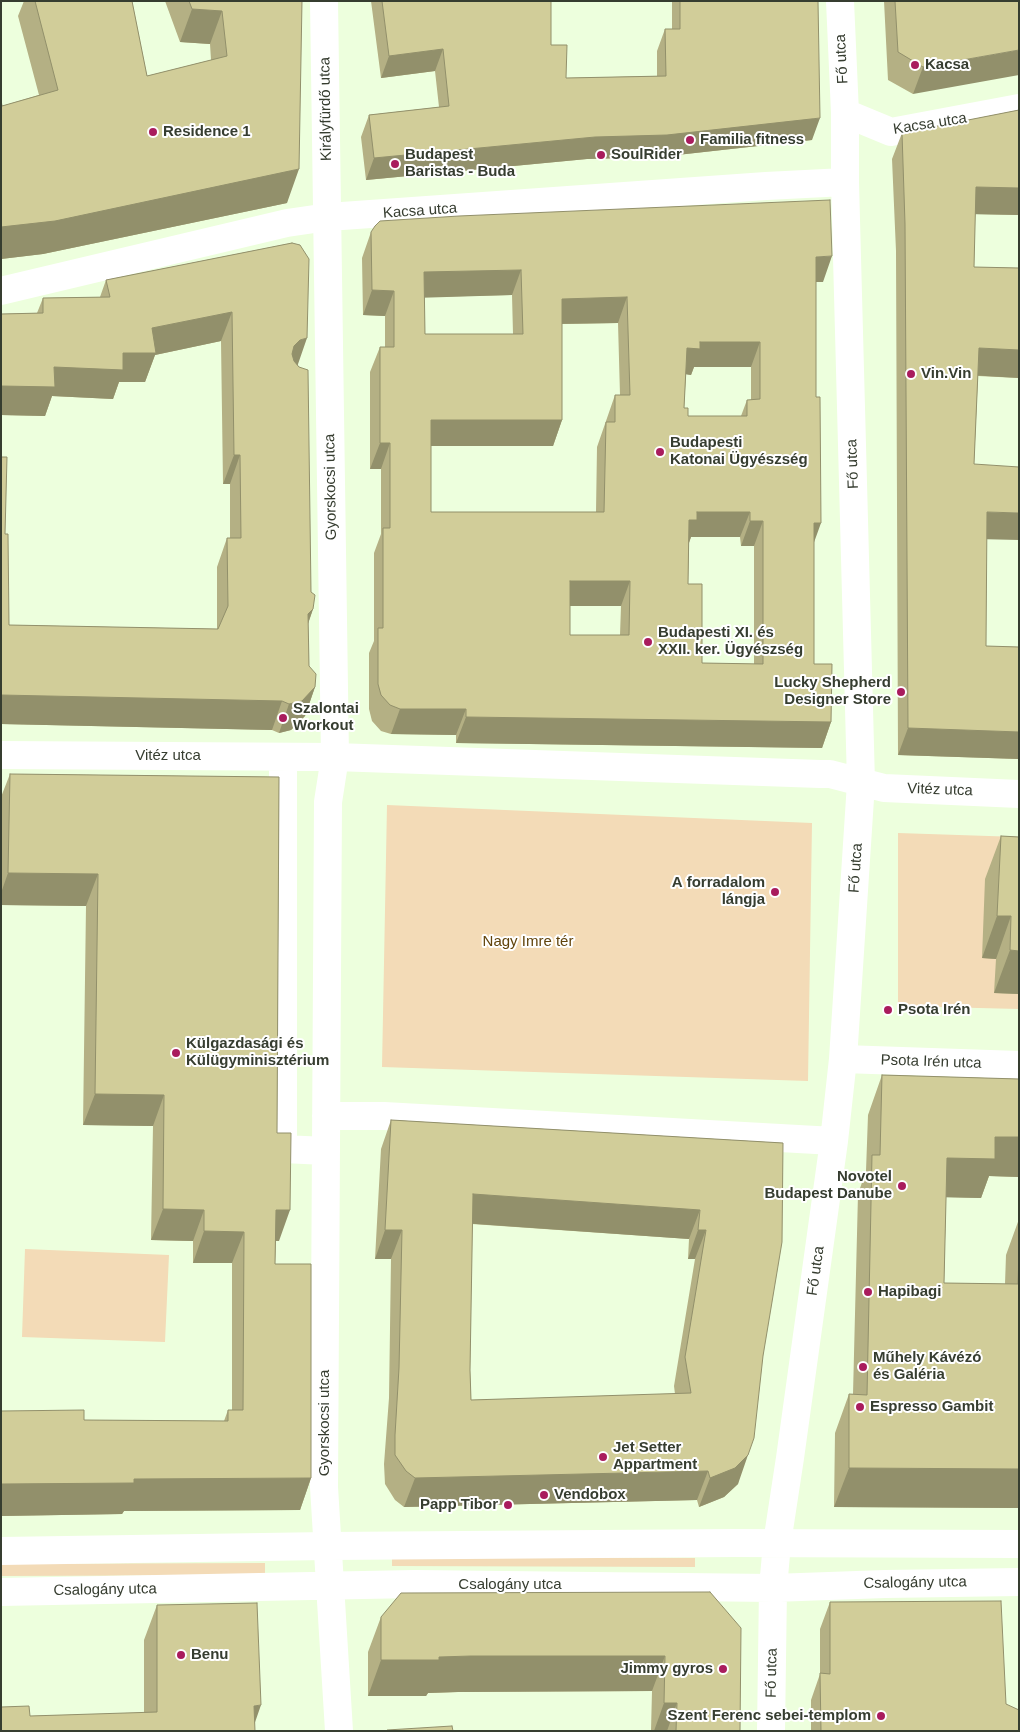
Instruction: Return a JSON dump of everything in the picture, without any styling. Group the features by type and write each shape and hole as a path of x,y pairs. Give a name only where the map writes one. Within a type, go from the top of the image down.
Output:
{"street":[{"name":"Királyfürdő utca","path":"324,1 328,217"},
{"name":"Fő utca","path":"771,1731 773,1588 776,1543 790,1458 834,1141 843,1060 861,783 845,182 845,113 840,1"},
{"name":"Kacsa utca","path":"845,113 891,132 1019,108"},
{"name":"Kacsa utca","path":"1,291 287,223 328,217 845,182"},
{"name":"Gyorskocsi utca","path":"328,217 318,383 335,757"},
{"name":"Vitéz utca","path":"1,755 335,757"},
{"path":"283,757 275,1149 326,1151"},
{"path":"834,1141 384,1116 326,1116 328,802 335,757 830,774 861,783"},
{"name":"Vitéz utca","path":"861,783 884,788 1019,794"},
{"name":"Psota Irén utca","path":"843,1060 1019,1066"},
{"name":"Gyorskocsi utca","path":"326,1116 324,1487 339,1731"},
{"path":"1,1551 328,1546 776,1543 1019,1544"},
{"name":"Csalogány utca","path":"1,1592 415,1584 773,1588 816,1585 1019,1582"}],"green space":[{"name":"Nagy Imre tér","path":"387,805 812,823 808,1081 382,1067"},
{"path":"898,833 1019,837 1019,1009 898,1006"},
{"path":"25,1249 169,1255 165,1342 22,1337"},
{"path":"392,1557 695,1558 695,1567 392,1566"},
{"path":"265,1563 265,1575 1,1576 1,1564"}],"building":[{"name":"Residence 1","path":"35,1 132,1 147,76 227,56 222,11 192,9 189,1 302,1 299,169 55,221 1,227 1,100 2,106 58,90"},
{"path":"382,1 551,1 551,45 567,45 566,78 666,76 665,29 680,29 680,1 818,1 820,118 667,135 595,137 374,158 369,115 449,106 443,49 389,56"},
{"path":"895,1 1019,1 1019,50 923,67 898,52"},
{"path":"1019,110 1019,188 976,187 974,267 1019,268 1019,350 979,348 974,464 1019,467 1019,513 987,512 986,646 1019,647 1019,732 908,728 905,224 902,133"},
{"path":"830,200 832,256 816,257 816,397 820,397 821,523 814,523 814,664 832,664 831,722 466,717 466,709 400,709 390,705 381,695 378,684 378,628 383,628 383,528 390,528 390,443 380,443 380,347 394,347 394,291 372,290 371,232 380,221","holes":["521,270 523,334 425,334 424,272","627,297 630,395 615,395 615,422 606,422 604,512 431,512 431,420 562,420 562,299","700,342 760,342 760,399 747,400 747,416 688,416 688,408 684,408 687,348 700,349","697,512 750,512 750,521 763,521 763,664 702,663 702,584 688,584 689,520 697,520","570,581 630,581 629,635 570,635"]},
{"path":"292,243 300,245 309,259 307,338 300,340 294,346 292,354 294,361 299,367 308,370 311,592 315,595 313,609 308,614 309,666 316,674 315,687 302,701 289,704 282,701 1,695 1,457 7,457 5,534 8,534 9,625 218,629 228,606 227,538 241,538 240,455 234,455 232,312 152,328 156,353 123,353 123,370 54,367 55,387 1,386 1,314 43,313 43,298 110,297 106,280"},
{"name":"Külgazdasági és Külügyminisztérium","path":"10,774 279,777 277,1133 291,1133 290,1210 276,1210 275,1264 311,1264 311,1478 134,1479 134,1483 1,1484 1,1411 84,1410 84,1420 228,1421 228,1410 243,1410 244,1232 204,1231 204,1210 163,1209 164,1095 95,1094 98,874 8,873"},
{"path":"1001,836 1019,837 1019,951 1010,950 1011,916 997,916"},
{"path":"882,1075 1019,1079 1019,1137 995,1137 995,1159 947,1158 944,1283 1018,1284 1019,1255 1019,1469 849,1468 849,1394 867,1395 872,1155 880,1155"},
{"path":"391,1120 783,1143 782,1242 763,1356 754,1438 748,1455 735,1468 710,1478 708,1471 415,1478 406,1471 395,1455 402,1230 385,1230","holes":["473,1194 700,1210 698,1230 706,1230 685,1357 691,1393 471,1400"]},
{"path":"710,1592 741,1628 740,1731 676,1731 677,1703 664,1703 665,1656 471,1656 439,1657 439,1660 381,1660 381,1617 401,1593"},
{"path":"1001,1601 1006,1704 1019,1710 1019,1731 821,1731 820,1673 830,1674 830,1602"},
{"path":"257,1603 261,1705 254,1706 255,1731 1,1731 1,1707 29,1706 30,1716 157,1712 157,1605"},
{"path":"452,1726 453,1731 387,1731 387,1730"}],"place":[{"name":"Kacsa","path":"915,65"},
{"name":"Residence 1","path":"153,132"},
{"name":"Familia fitness","path":"690,140"},
{"name":"SoulRider","path":"601,155"},
{"name":"Budapest Baristas - Buda","path":"395,164"},
{"name":"Vin.Vin","path":"911,374"},
{"name":"Budapesti Katonai Ügyészség","path":"660,452"},
{"name":"Budapesti XI. és XXII. ker. Ügyészség","path":"648,642"},
{"name":"Lucky Shepherd Designer Store","path":"901,692"},
{"name":"Szalontai Workout","path":"283,718"},
{"name":"A forradalom lángja","path":"775,892"},
{"name":"Psota Irén","path":"888,1010"},
{"name":"Külgazdasági és Külügyminisztérium","path":"176,1053"},
{"name":"Novotel Budapest Danube","path":"902,1186"},
{"name":"Hapibagi","path":"868,1292"},
{"name":"Műhely Kávézó és Galéria","path":"863,1367"},
{"name":"Espresso Gambit","path":"860,1407"},
{"name":"Jet Setter Appartment","path":"603,1457"},
{"name":"Vendobox","path":"544,1495"},
{"name":"Papp Tibor","path":"508,1505"},
{"name":"Benu","path":"181,1655"},
{"name":"Jimmy gyros","path":"723,1669"},
{"name":"Szent Ferenc sebei-templom","path":"881,1716"}]}
